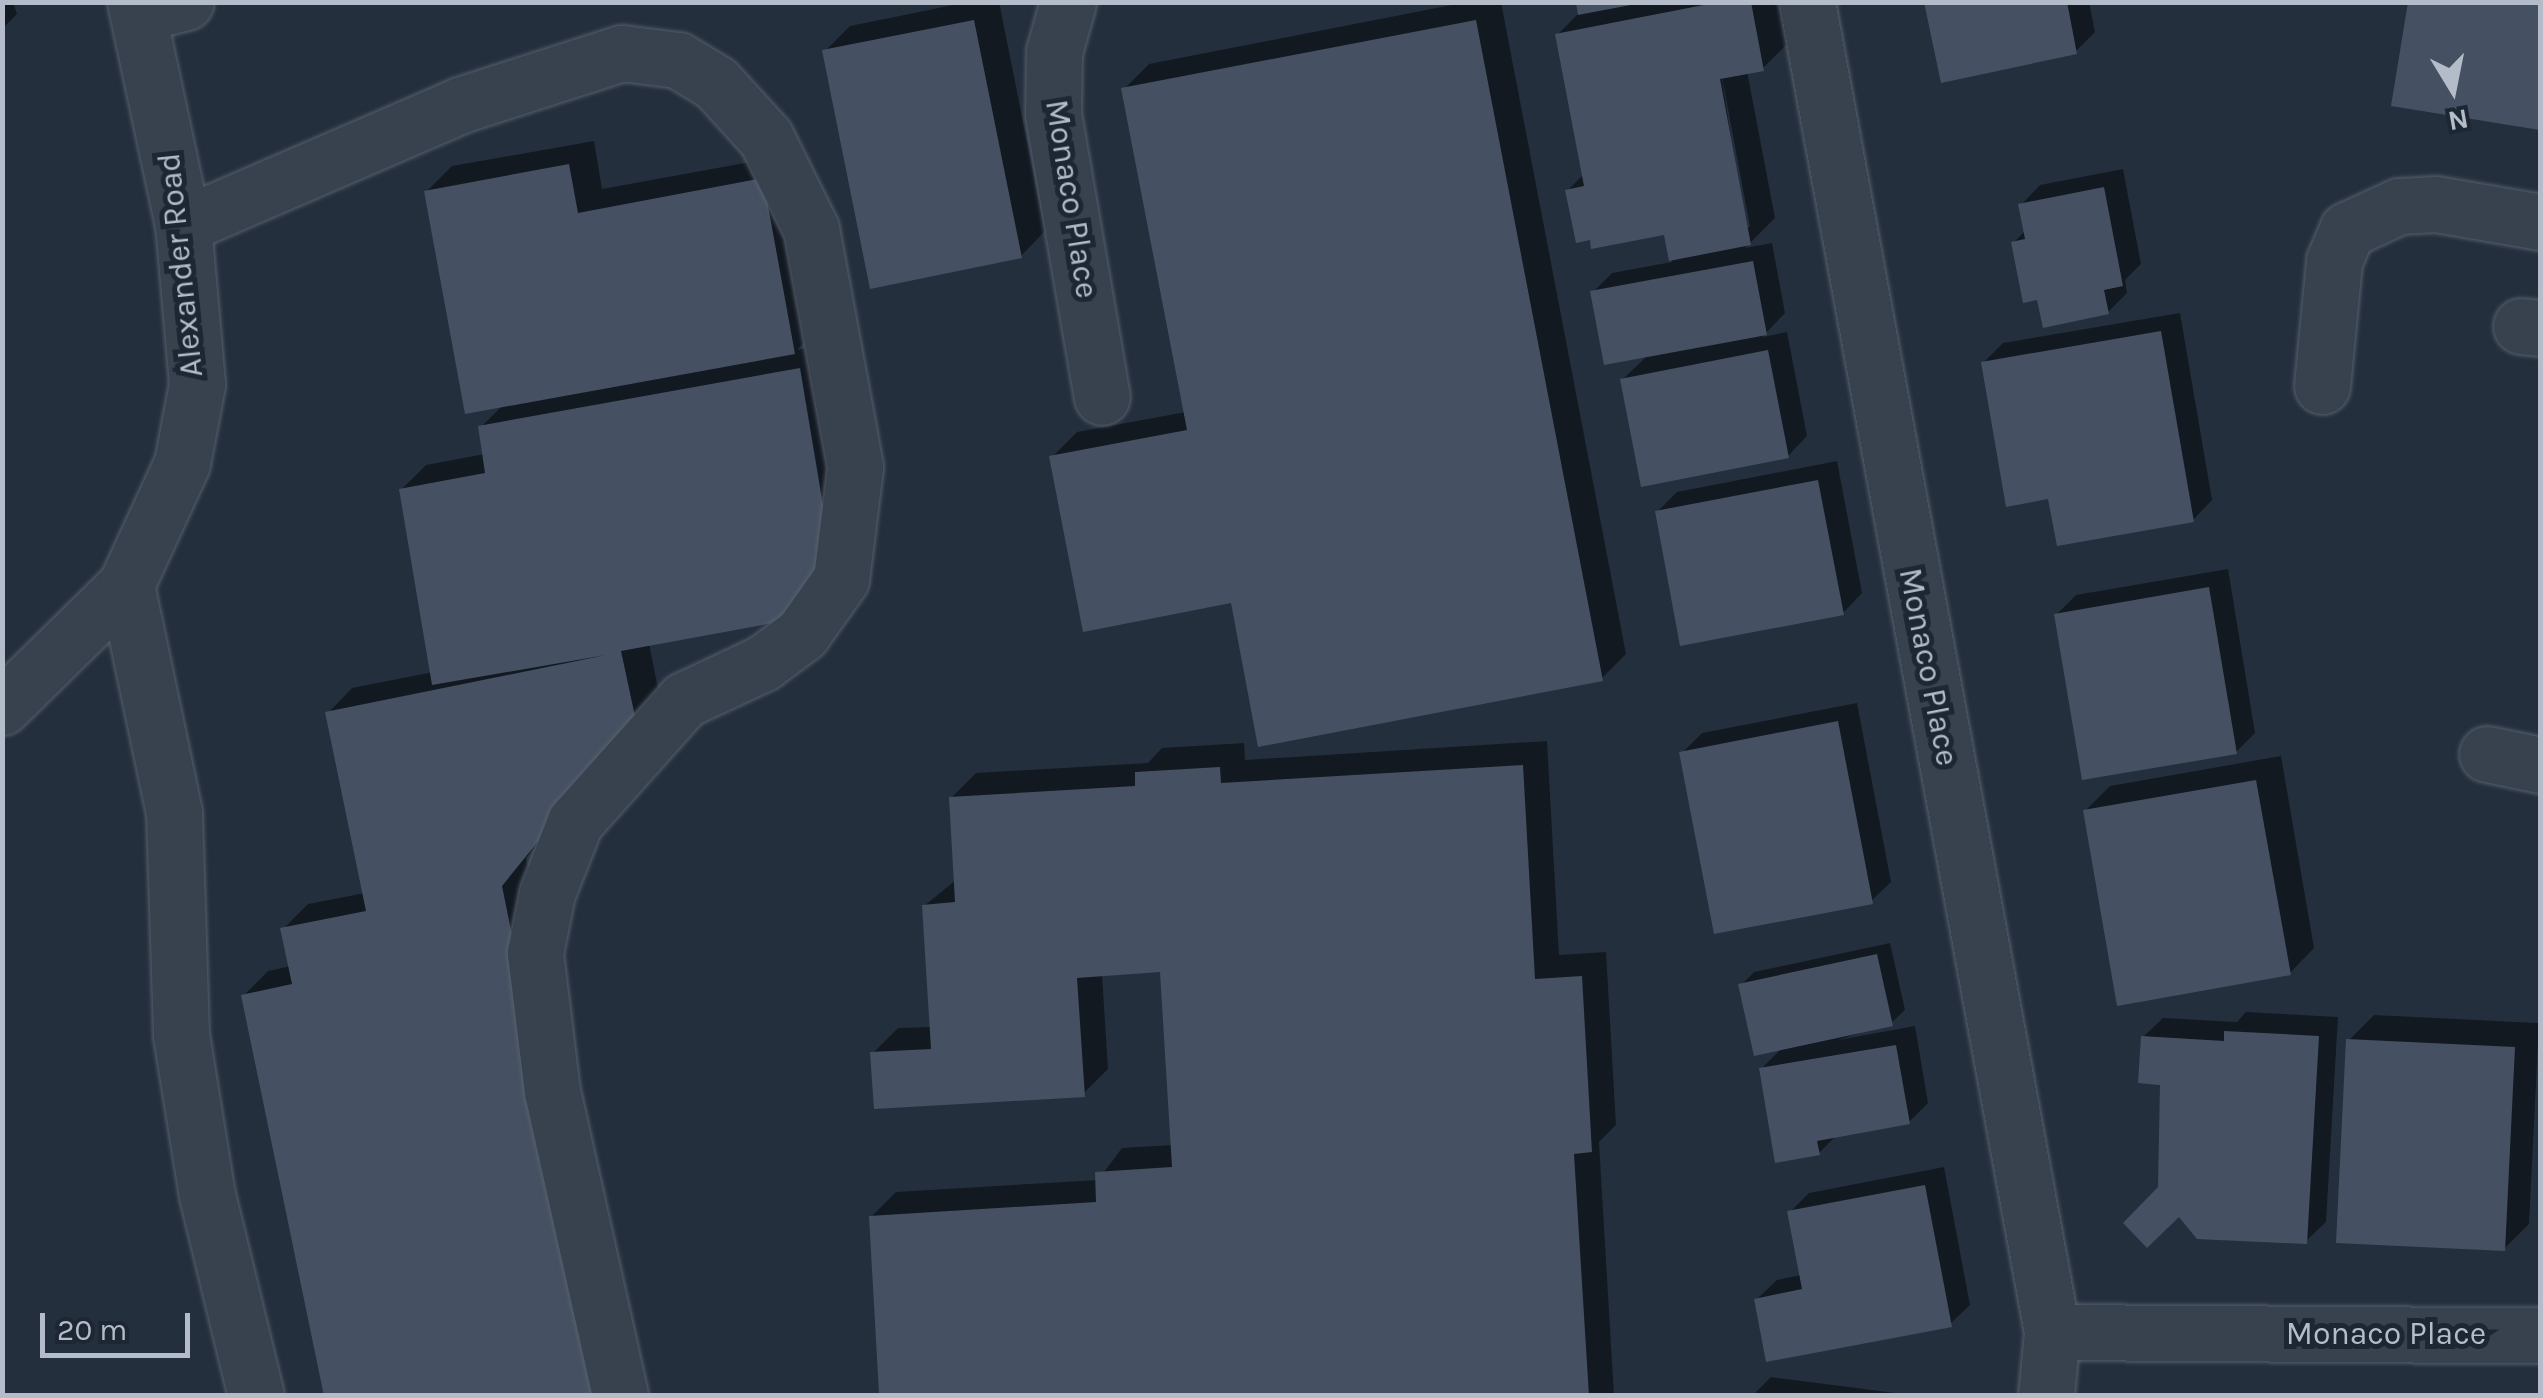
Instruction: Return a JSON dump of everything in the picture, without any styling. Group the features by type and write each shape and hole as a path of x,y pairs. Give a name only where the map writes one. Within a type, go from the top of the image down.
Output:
{"lane":[{"name":"Monaco Place","path":"1068,2 1054,52 1052,114 1102,397"},
{"name":"Monaco Place","path":"1807,2 2052,1332 2046,1396"},
{"name":"Alexander Road","path":"2,707 126,585 182,462 198,384 153,6"},
{"path":"182,225 460,105 622,53 678,60 716,83 766,138 811,228 855,467 842,579 802,634 763,663 684,700 575,822 547,893 535,953 552,1091 620,1396"},
{"path":"2322,386 2334,261 2347,230 2399,206 2436,204 2540,222"},
{"path":"126,585 174,812 181,1034 207,1196 256,1396"},
{"path":"2487,754 2540,765"},
{"name":"Monaco Place","path":"2052,1332 2540,1335"}],"building":[{"path":"1576,2 1636,2 1636,4 1578,15"},
{"path":"1719,2 1751,2 1764,71 1720,79 1751,245 1669,261 1664,235 1591,249 1590,240 1576,243 1565,190 1584,186 1555,34"},
{"path":"1924,2 2067,2 2077,54 1941,83"},
{"path":"2408,2 2540,2 2540,130 2391,106"},
{"path":"974,20 1022,258 870,289 822,50"},
{"path":"1476,20 1603,681 1258,747 1231,603 1083,632 1049,456 1187,430 1121,88"},
{"path":"569,164 578,213 763,178 795,354 465,414 424,191"},
{"path":"2104,187 2123,286 2104,290 2109,314 2043,328 2037,300 2023,303 2011,242 2025,239 2018,204"},
{"path":"1753,261 1767,335 1604,365 1590,291"},
{"path":"2161,331 2194,522 2057,546 2048,499 2006,507 1981,362"},
{"path":"1768,350 1789,458 1641,487 1620,379"},
{"path":"800,368 828,535 816,592 784,621 621,651 636,721 502,886 605,1396 324,1396 241,995 292,984 280,928 366,911 325,712 606,655 432,685 399,489 485,473 478,426"},
{"path":"1818,480 1844,615 1680,646 1655,511"},
{"path":"2209,587 2237,754 2082,780 2054,614"},
{"path":"1838,721 1873,904 1714,934 1679,752"},
{"path":"1523,765 1535,979 1582,976 1592,1152 1574,1154 1589,1396 879,1393 869,1216 1096,1202 1095,1172 1172,1167 1160,972 1077,978 1085,1097 874,1109 870,1052 931,1049 922,905 955,902 949,797 1135,786 1135,772 1220,767 1221,783"},
{"path":"2256,780 2291,975 2117,1006 2083,810"},
{"path":"1877,954 1893,1026 1754,1056 1738,984"},
{"path":"2224,1031 2319,1036 2307,1244 2197,1239 2179,1217 2147,1248 2123,1223 2158,1187 2160,1085 2138,1083 2141,1036 2224,1041"},
{"path":"2346,1039 2515,1047 2505,1251 2336,1243"},
{"path":"1896,1045 1910,1124 1817,1141 1820,1155 1775,1163 1759,1068"},
{"path":"1925,1185 1952,1327 1766,1362 1754,1299 1802,1289 1787,1211"}]}
